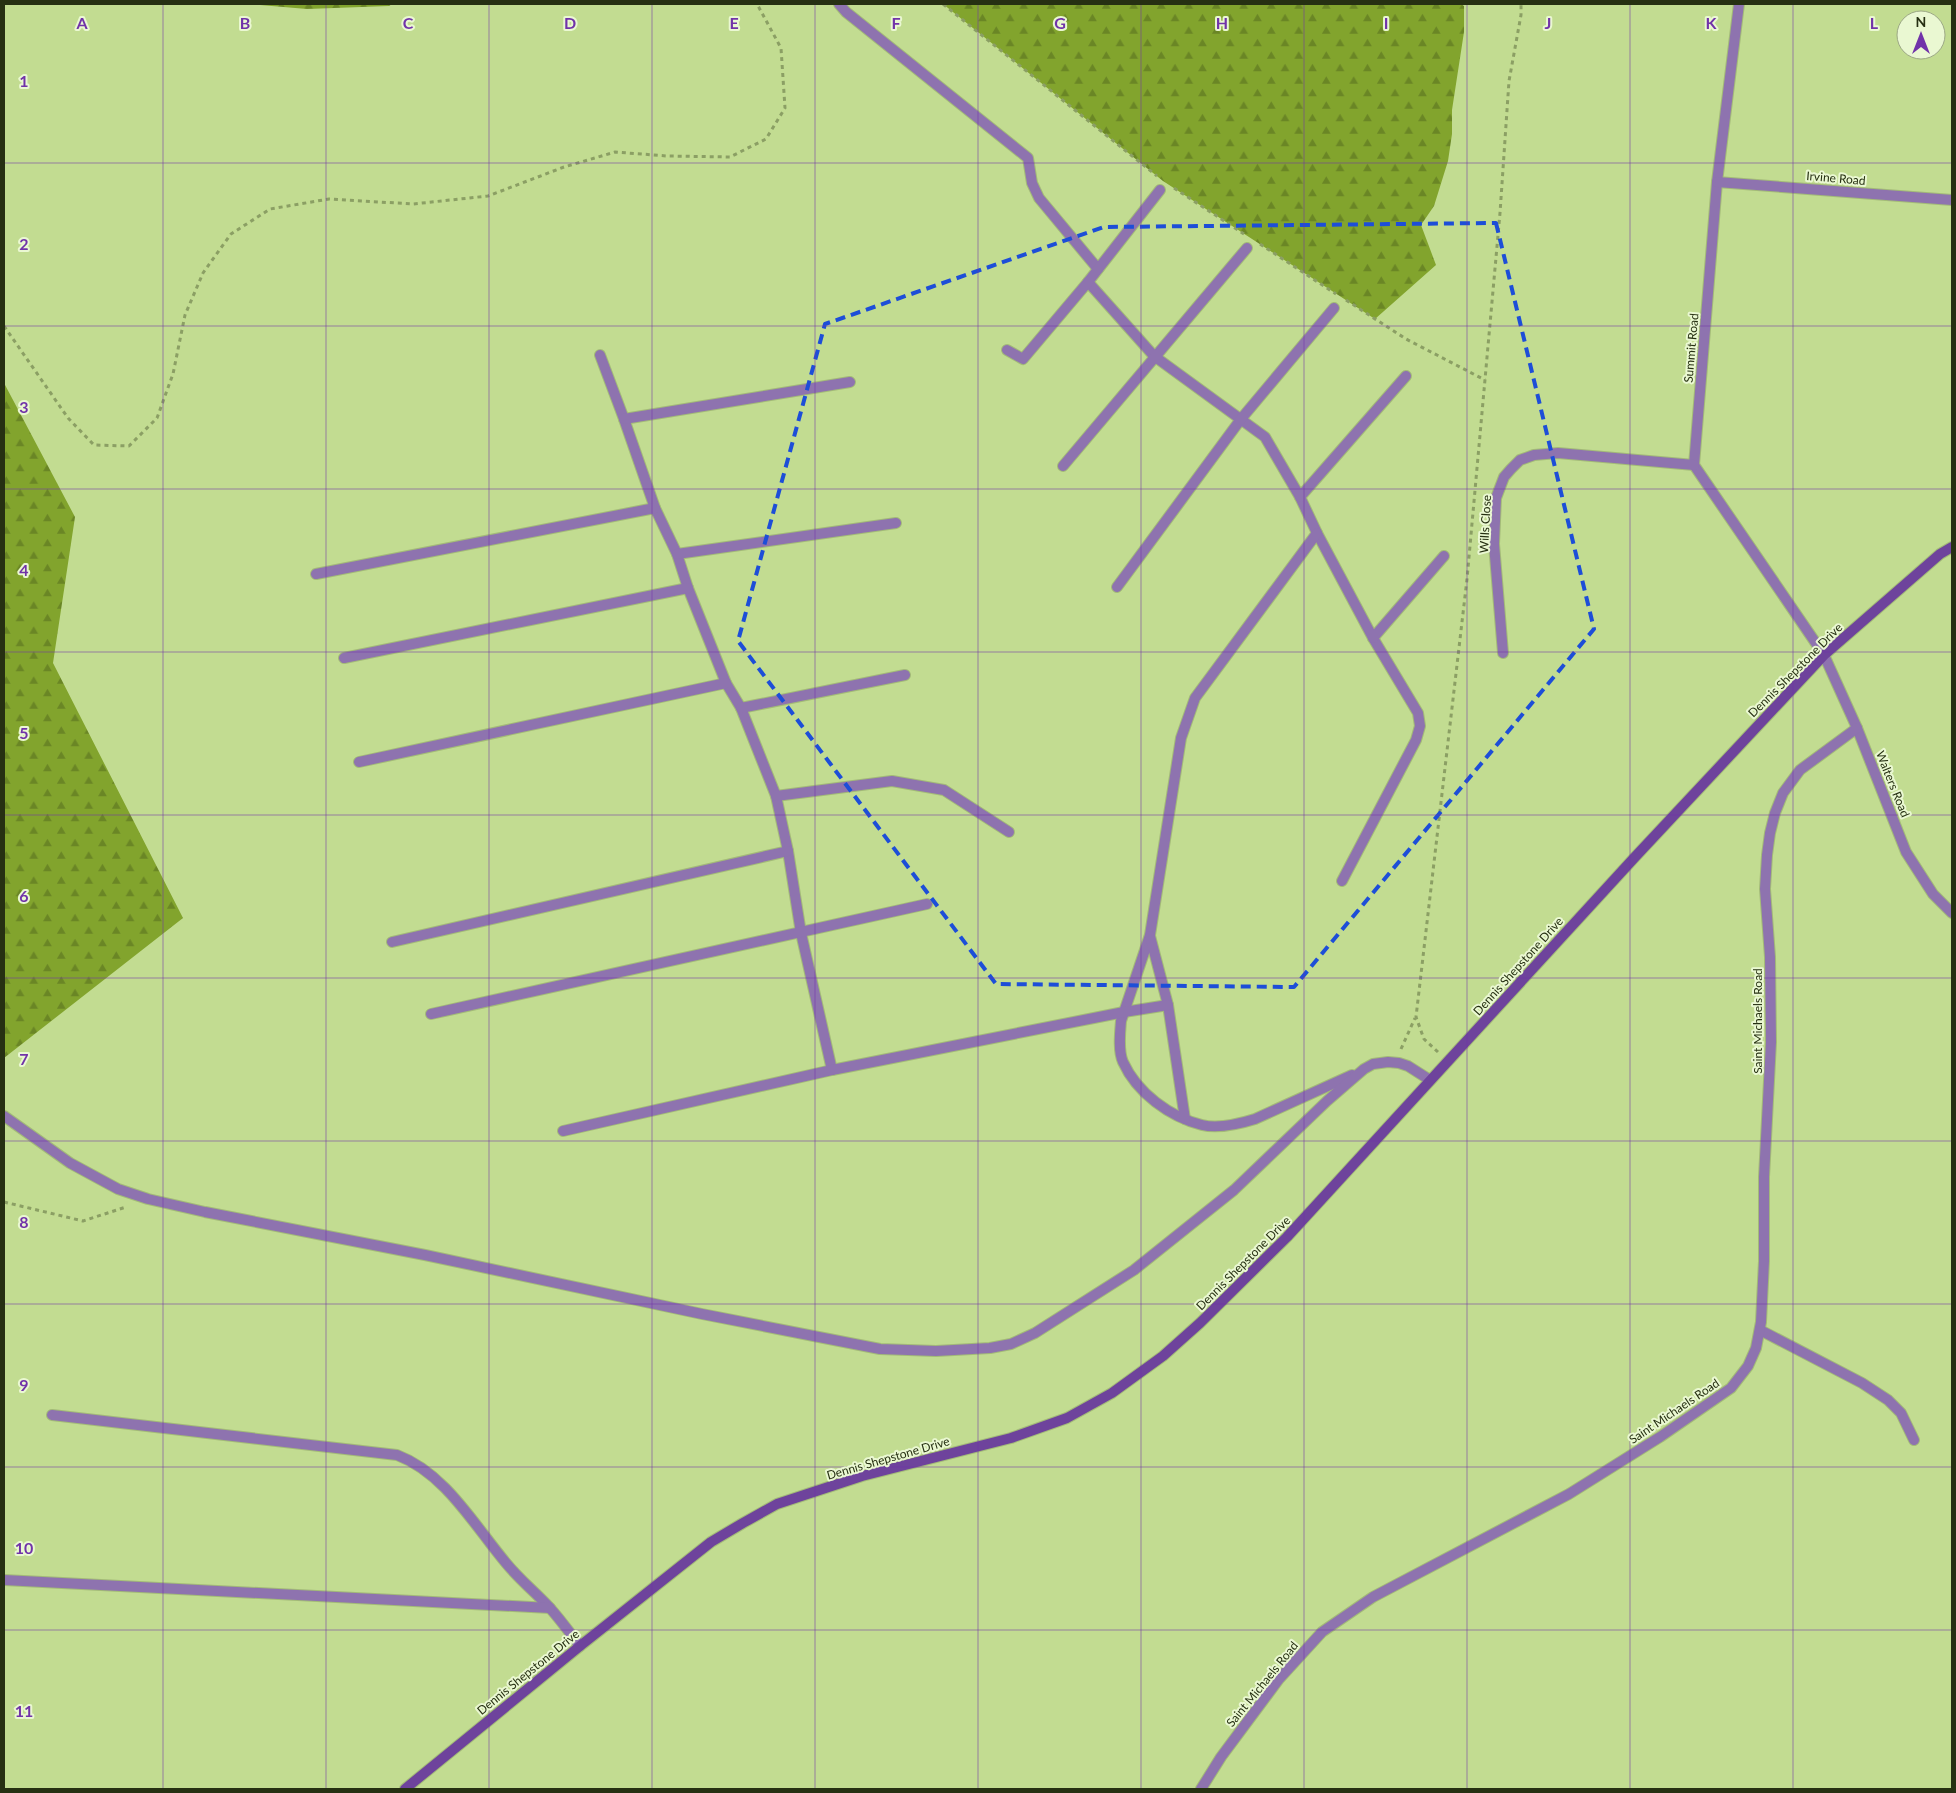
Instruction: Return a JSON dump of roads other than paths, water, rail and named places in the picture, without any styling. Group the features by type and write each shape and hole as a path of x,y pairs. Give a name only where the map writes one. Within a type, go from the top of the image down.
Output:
{"street":[{"path":"839,4 846,12 1028,158 1032,184 1039,198 1098,269"},
{"name":"Summit Road","path":"1694,465 1717,182 1740,4"},
{"name":"Irvine Road","path":"1717,182 1952,200"},
{"path":"1007,350 1022,360 1088,282 1162,185"},
{"path":"1063,466 1249,243"},
{"path":"1088,282 1154,356 1265,437 1279,458 1300,497 1373,638 1418,713 1420,726 1416,740 1342,881"},
{"path":"1117,587 1242,419 1334,308"},
{"path":"600,355 655,508 677,554 688,588 726,683 741,708 776,796 788,851 801,933 832,1070"},
{"path":"1300,497 1406,376"},
{"path":"624,419 850,382"},
{"name":"Wills Close","path":"1503,653 1494,544 1496,498 1504,477 1511,468 1520,460 1534,455 1558,453 1694,465"},
{"path":"1694,465 1824,655"},
{"path":"316,574 655,508"},
{"path":"677,554 896,523"},
{"path":"1317,533 1194,698 1180,738 1150,935 1124,1012 1120,1032 1122,1061 1137,1084 1153,1100 1185,1118 1203,1125 1239,1124 1255,1119 1364,1070"},
{"name":"Dennis Shepstone Drive","path":"405,1789 580,1646 712,1542 777,1504 862,1476 1011,1438 1067,1418 1112,1393 1163,1356 1207,1316 1287,1237 1635,857 1824,655 1940,554 1952,547"},
{"path":"1373,638 1444,556"},
{"path":"344,658 688,588"},
{"name":"Walters Road","path":"1824,655 1857,728 1906,852 1933,894 1952,913"},
{"path":"741,708 905,675"},
{"path":"359,762 726,683"},
{"name":"Saint Michaels Road","path":"1201,1789 1221,1757 1279,1679 1322,1632 1373,1596 1569,1494 1660,1437 1731,1388 1748,1366 1756,1348 1760,1330 1764,1261 1764,1177 1771,1042 1770,957 1765,889 1770,833 1774,813 1783,793 1800,770 1857,728"},
{"path":"776,796 892,781 944,790 1008,832"},
{"path":"392,942 788,851"},
{"path":"431,1014 927,904"},
{"path":"1150,935 1168,1005 1185,1118"},
{"path":"563,1131 832,1070 1168,1005"},
{"path":"4,1116 70,1163 118,1189 148,1199 880,1349 936,1351 990,1348 1011,1344 1035,1334 1134,1270 1234,1190 1327,1101 1373,1064 1388,1062 1408,1066 1430,1080"},
{"path":"1760,1330 1862,1383 1888,1400 1901,1413 1914,1440"},
{"path":"52,1415 397,1455 408,1459 439,1481 507,1564 550,1608 580,1646"},
{"path":"4,1580 550,1608"}]}
